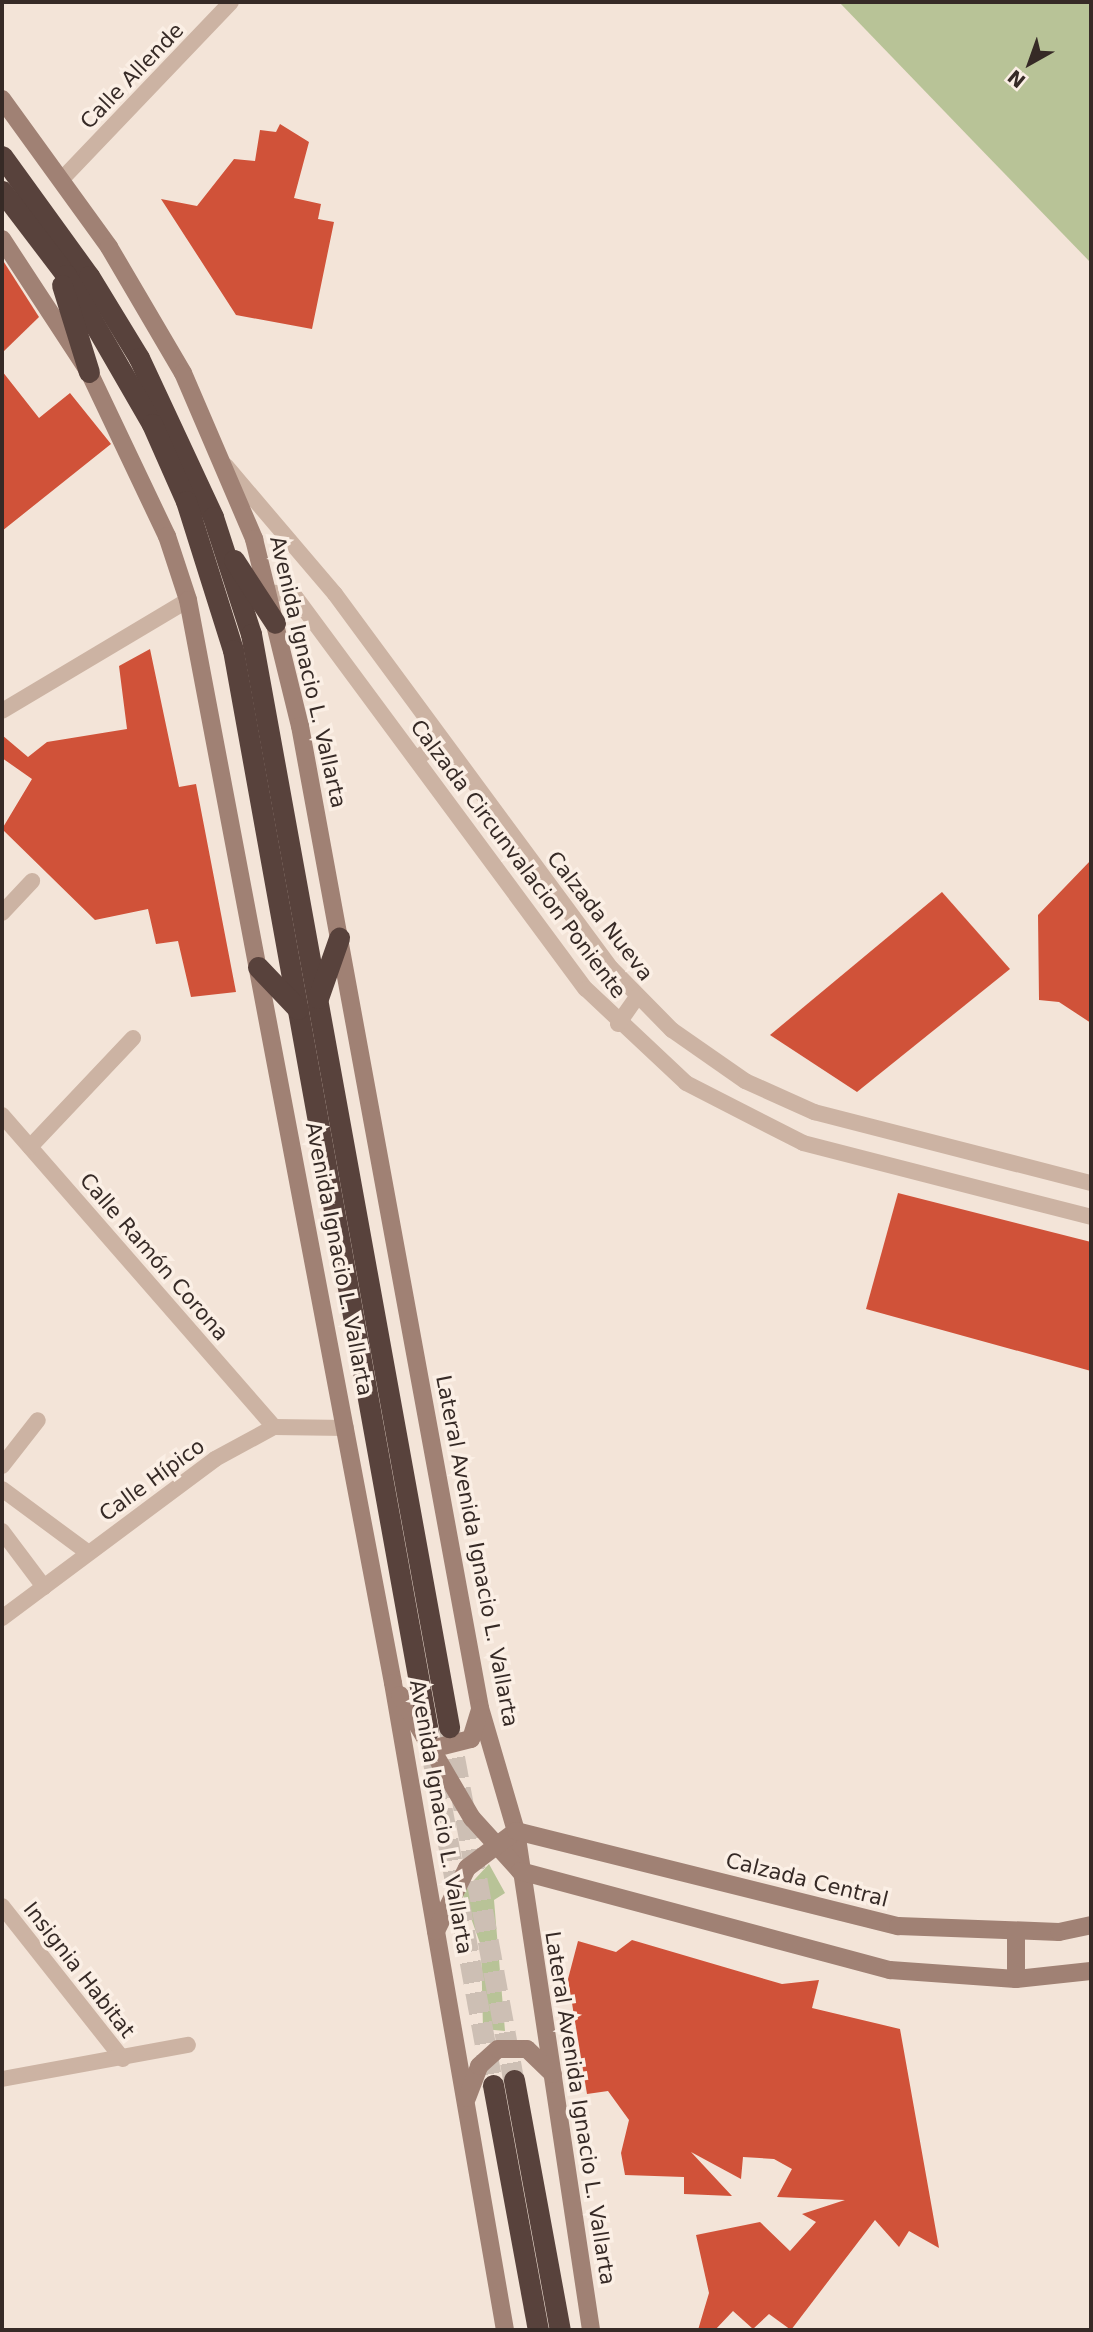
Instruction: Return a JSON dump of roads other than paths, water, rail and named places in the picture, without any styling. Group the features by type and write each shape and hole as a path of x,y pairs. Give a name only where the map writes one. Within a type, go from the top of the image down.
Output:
{"highway":[{"path":"2,139 29,192"},
{"name":"Avenida Ignacio L. Vallarta","path":"2,156 29,192 139,358 220,540 250,634 308,1004 436,1736"},
{"name":"Avenida Ignacio L. Vallarta","path":"2,191 56,263 152,424 197,537 233,650 308,1004"},
{"path":"56,263 89,372"},
{"path":"220,540 275,623"},
{"path":"258,967 308,1004 339,938"},
{"path":"538,2330 504,2082 560,2330"}],"street":[{"name":"Calle Allende","path":"63,178 231,2"},
{"name":"Avenida Ignacio L. Vallarta","path":"2,99 63,178 183,373 226,466 275,623 363,1069"},
{"name":"Avenida Ignacio L. Vallarta","path":"2,239 8,261 89,372 167,536 188,600 393,1683 505,2330"},
{"name":"Calzada Nueva","path":"226,466 335,594 637,997 705,1056 802,1107 1091,1183"},
{"name":"Calzada Circunvalacion Poniente","path":"267,592 294,594 618,1024 686,1083 803,1143 1091,1217"},
{"path":"2,710 188,600"},
{"path":"416,759 442,740"},
{"path":"2,913 32,881"},
{"path":"618,1024 637,997"},
{"path":"30,1147 133,1038"},
{"name":"Lateral Avenida Ignacio L. Vallarta","path":"363,1069 480,1708 516,1831 592,2330"},
{"name":"Calle Ramón Corona","path":"2,1115 274,1427"},
{"path":"2,1466 38,1420"},
{"path":"274,1427 346,1429"},
{"name":"Calle Hípico","path":"2,1618 215,1459 274,1427"},
{"path":"2,1489 87,1552"},
{"path":"2,1531 44,1587"},
{"path":"393,1683 436,1736 491,1844 520,1871 890,1970 1016,1979 1091,1971"},
{"path":"436,1736 471,1739 480,1708"},
{"path":"436,1931 455,1883 491,1844 516,1831"},
{"name":"Calzada Central","path":"516,1831 898,1926 1016,1931 1091,1925"},
{"name":"Insignia Habitat","path":"2,1906 123,2059"},
{"path":"1016,1931 1016,1979"},
{"name":"Insignia Habitat","path":"2,2079 188,2045"},
{"path":"466,2102 479,2066 498,2049 527,2049 555,2077"}],"tunnel":[{"path":"449,1727 514,2080"},
{"path":"431,1748 493,2085"}]}
